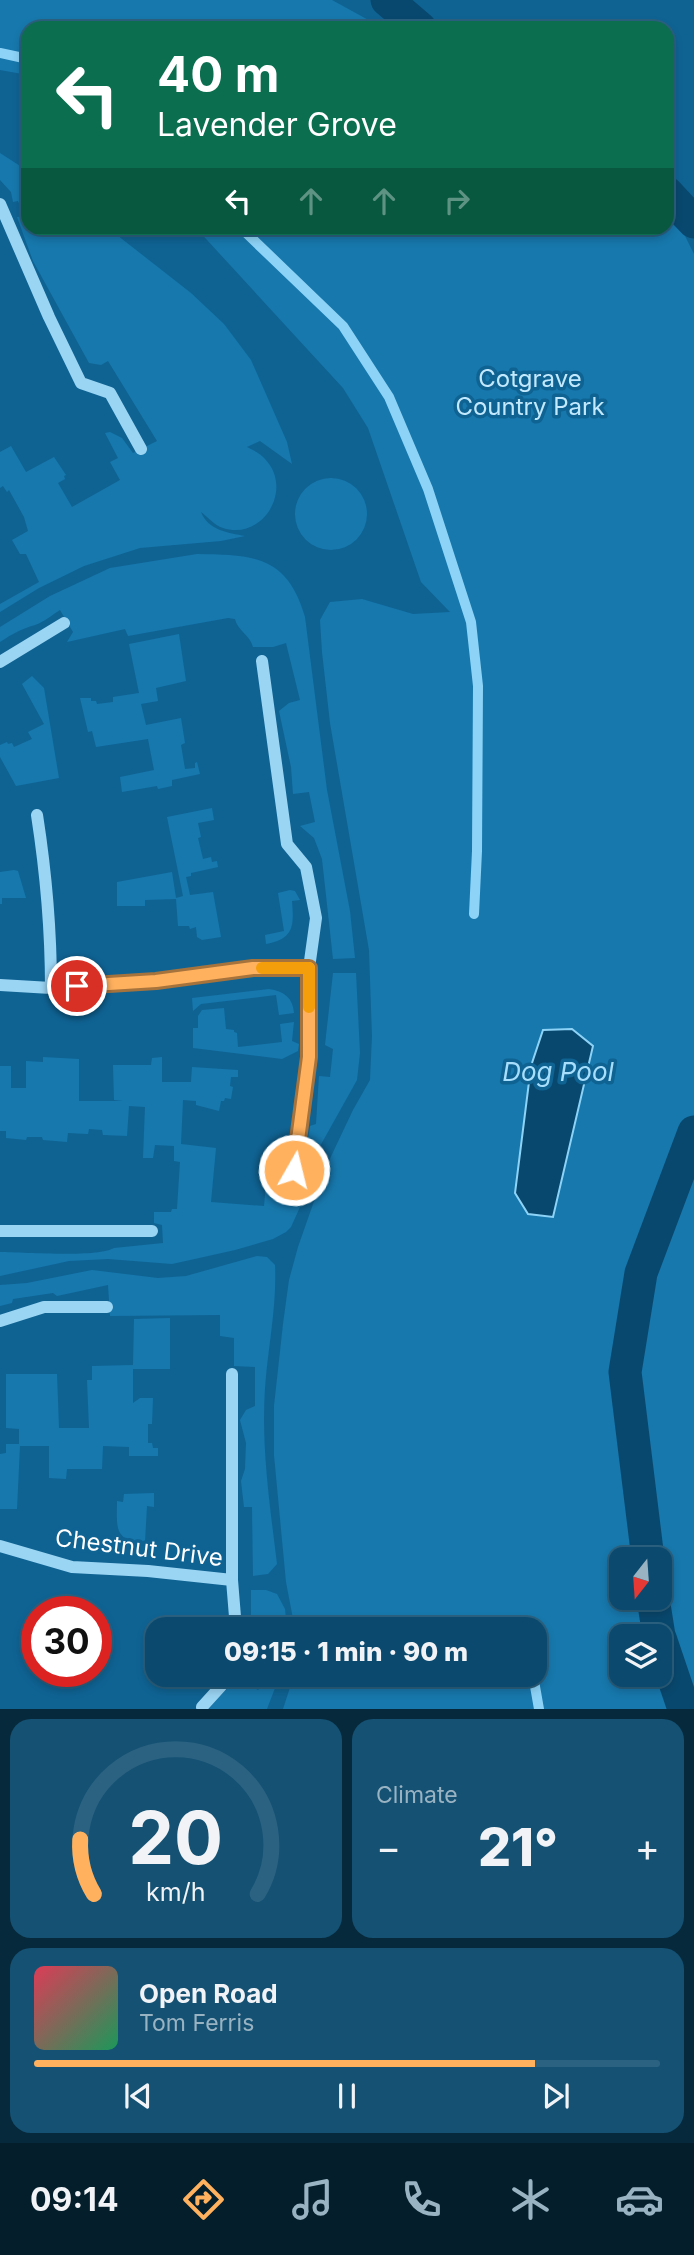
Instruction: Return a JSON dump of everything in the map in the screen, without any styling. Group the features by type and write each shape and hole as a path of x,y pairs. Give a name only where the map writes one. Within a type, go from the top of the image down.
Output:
{"street":[{"path":"0,204 81,383 110,393 141,449"},
{"path":"0,662 64,623"},
{"path":"262,661 287,844 306,867 316,918 309,968 309,1057 294,1170"},
{"path":"37,815 47,876 51,988"},
{"path":"0,985 51,988 156,981 253,968 309,968"},
{"path":"0,1231 152,1231"},
{"path":"0,1321 44,1307 107,1307"},
{"name":"Chestnut Drive","path":"232,1374 232,1580 235,1617"},
{"name":"Chestnut Drive","path":"0,1546 72,1567 148,1571 232,1580"},
{"path":"202,1707 220,1687"}],"green space":[{"path":"0,0 332,0 370,21 21,21 21,74 0,70"},
{"path":"0,153 21,166 21,208 18,201 13,202 11,192 0,180"},
{"name":"Cotgrave Country Park","path":"674,226 685,236 694,254 694,1709 283,1709 290,1687 547,1687 547,1617 293,1617 286,1582 274,1455 274,1406 289,1280 326,1167 370,1080 372,1036 369,950 330,723 320,620 330,602 362,599 413,614 450,612 421,582 368,428 343,388 202,235 674,235"},
{"path":"24,235 117,235 191,293 224,324 251,360 287,442 292,464 260,441 247,447 265,459 273,471 276,484 270,510 262,520 251,527 237,530 223,528 201,512 214,527 245,536 221,541 140,548 84,566 39,588 0,612 0,604 39,582 26,554 20,554 12,540 28,531 24,517 9,490 7,492 3,486 0,488 0,452 11,446 26,472 54,457 66,475 65,479 58,483 72,507 120,480 110,462 118,458 105,433 110,432 122,438 133,453 157,441 108,361 101,365 89,363 33,261"},
{"path":"331,478 351,484 361,494 367,514 361,534 351,544 331,550 311,544 301,534 295,514 301,494 311,484"},
{"path":"197,554 251,558 278,570 288,581 305,617 327,790 350,911 355,958 333,959 322,859 314,838 300,826 315,822 309,792 293,794 291,767 279,711 289,703 300,700 286,643 273,647 253,647 235,619 228,618 128,636 125,629 67,642 73,632 60,610 42,622 0,642 0,627 50,596 110,568"},
{"path":"179,634 186,681 156,688 158,701 141,704 146,725 181,718 185,743 181,745 185,769 195,768 197,762 200,774 172,780 172,786 122,792 120,777 154,770 148,739 96,747 92,731 88,732 80,698 91,698 91,701 96,701 97,704 113,702 113,697 139,693 129,644"},
{"path":"32,676 44,688 59,778 16,786 0,757 0,745 7,742 14,747 32,739 28,732 44,724 22,684"},
{"path":"212,808 214,820 198,823 201,837 198,838 203,859 211,857 212,862 217,861 218,867 191,873 191,876 186,877 190,895 213,892 221,937 202,940 197,937 196,927 190,929 189,926 178,926 176,899 145,900 145,906 117,906 117,882 172,872 176,898 183,896 167,817"},
{"path":"18,871 26,898 2,898 0,904 0,872"},
{"path":"295,891 300,900 292,901 293,918 290,930 282,939 266,944 265,935 284,931 278,893"},
{"path":"333,973 356,973 360,1053 357,1080 319,1148 300,1207 286,1232 273,1239 235,1250 172,1264 108,1259 69,1261 0,1276 0,1252 93,1253 163,1243 162,1225 154,1223 154,1212 171,1212 172,1209 177,1209 180,1162 174,1161 174,1146 155,1145 153,1158 143,1158 145,1107 129,1106 127,1136 103,1135 102,1130 89,1129 88,1134 68,1133 67,1142 43,1140 42,1137 27,1137 26,1140 6,1138 6,1131 0,1131 0,1066 11,1066 11,1088 26,1088 26,1061 43,1062 43,1057 79,1059 79,1101 123,1101 114,1100 113,1065 151,1065 152,1058 162,1057 162,1082 191,1082 192,1067 238,1070 238,1077 231,1077 231,1099 225,1098 221,1101 219,1111 196,1105 196,1101 183,1100 181,1144 216,1148 211,1202 264,1206 266,1184 286,1184 288,1173 300,1172 310,1126 316,1124 319,1076 330,1077 333,1049 325,1045"},
{"path":"269,989 287,996 294,1013 279,1015 276,995 201,1004 193,1011 192,998"},
{"path":"224,1008 226,1029 237,1033 238,1047 282,1042 280,1024 294,1022 292,1041 299,1044 298,1051 282,1059 193,1048 193,1028 198,1028 198,1016 202,1010"},
{"path":"257,1256 267,1257 275,1265 264,1432 277,1564 268,1574 253,1576 252,1507 244,1507 241,1481 245,1469 246,1443 240,1420 246,1410 255,1406 255,1367 234,1366 234,1338 220,1336 220,1315 110,1316 108,1285 57,1296 53,1293 13,1299 12,1303 0,1306 0,1285 27,1283 92,1270 158,1278 186,1276"},
{"path":"170,1318 170,1369 133,1369 133,1403 140,1398 153,1398 148,1443 152,1443 153,1448 158,1448 158,1456 129,1456 129,1447 103,1446 102,1469 67,1469 66,1479 49,1478 49,1446 20,1446 17,1509 0,1509 0,1454 6,1453 6,1444 19,1444 19,1429 6,1428 6,1374 57,1374 59,1428 89,1428 87,1380 92,1380 92,1366 133,1365 134,1319"},
{"path":"154,1493 154,1507 147,1506 145,1542 122,1536 117,1525 117,1501 123,1502 124,1494"},
{"path":"251,1590 266,1590 277,1594 285,1609 286,1617 251,1617"},
{"path":"230,1687 253,1687 258,1690 261,1687 275,1687 267,1709 209,1709"}],"water":[{"name":"Dog Pool","path":"572,1029 593,1046 553,1217 528,1214 515,1193 531,1066 543,1030"}],"waterway":[{"path":"387,0 412,21"},
{"path":"0,53 21,58"},
{"path":"674,201 694,222"},
{"path":"248,235 343,326 389,397 428,489 471,622 478,686 474,914"},
{"path":"647,1547 625,1372 641,1273 694,1132"},
{"path":"655,1610 657,1624"},
{"path":"672,1674 684,1709"},
{"path":"535,1687 539,1709"}],"slow traffic":[{"path":"262,968 309,968 309,1007"}],"route":[{"path":"77,986 156,981 253,968 309,968 309,1057 294,1170"}]}
